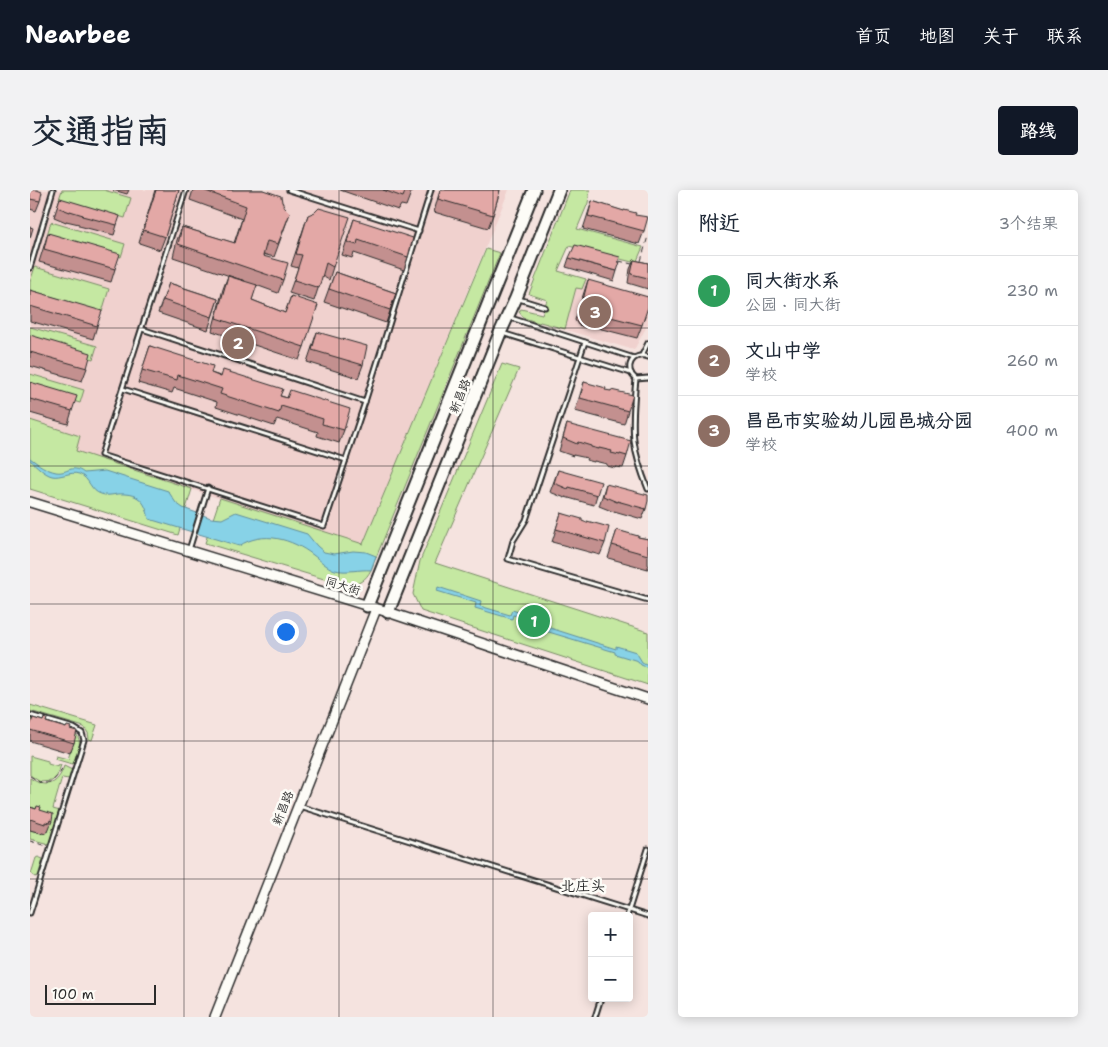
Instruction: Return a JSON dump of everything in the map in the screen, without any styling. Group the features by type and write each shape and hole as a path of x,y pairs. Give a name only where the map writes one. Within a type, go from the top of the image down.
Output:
{"main road":[{"name":"新昌路","path":"372,607 534,190"},
{"name":"新昌路","path":"388,612 500,333 560,190"},
{"path":"480,325 500,333"}],"street":[{"name":"同大街","path":"30,502 388,612 648,698"},
{"name":"新昌路","path":"215,1017 298,806 372,607"}],"lane":[{"path":"30,268 52,190"},
{"path":"186,190 101,455 324,526 420,231 431,190"},
{"path":"289,190 420,231"},
{"path":"516,298 545,307"},
{"path":"508,317 634,358"},
{"path":"142,329 365,402"},
{"path":"500,333 630,373 636,379 634,441 641,471 648,489"},
{"path":"585,342 526,520 513,541 508,559 648,600"},
{"path":"642,355 648,343"},
{"path":"630,373 629,365 634,358 642,355 648,357"},
{"path":"636,379 648,378"},
{"path":"122,389 346,460"},
{"path":"188,551 208,488"},
{"path":"30,715 74,728 82,733 84,740 30,913"},
{"path":"298,806 648,916"},
{"path":"629,910 648,849"},
{"path":"595,1017 600,1002"}],"path":[{"path":"612,259 640,266 648,236"},
{"path":"30,776 41,783 50,783 60,773 63,766"},
{"path":"30,841 50,847"}],"shaded area":[{"path":"30,190 509,190 363,545 30,437"},
{"path":"558,271 648,296 648,324 634,350 539,322"}],"green space":[{"path":"62,190 104,190 131,198 125,218 59,199"},
{"path":"570,190 590,190 588,203 577,229 643,247 636,263 569,246 558,271 586,279 582,289 576,288 565,329 524,318 519,312 521,309 542,314 547,300 529,294"},
{"path":"51,222 125,244 121,257 47,235"},
{"path":"486,249 500,253 371,570 366,577 358,583 347,586 205,543 220,498 363,544"},
{"path":"35,267 109,289 102,312 30,290 30,282"},
{"path":"30,327 97,346 93,359 30,341"},
{"path":"502,364 519,369 435,563 648,632 648,685 421,611 413,594 420,561"},
{"path":"30,374 84,390 80,403 30,388"},
{"path":"30,420 80,436 76,451 192,489 178,535 30,489"},
{"path":"30,705 97,725 92,740 89,739 84,727 30,711"},
{"path":"30,719 74,732 77,735 79,746 72,764 55,759 56,756 68,759 73,744 30,728"},
{"path":"30,756 48,761 48,764 58,767 61,765 57,776 52,781 40,782 30,775"},
{"path":"64,766 72,770 69,779 62,778 53,809 60,811 49,844 30,839 30,830 41,833 48,831 30,816 30,778 42,783 51,783 59,777"},
{"path":"38,857 43,859 38,876 35,877 31,874"}],"water":[{"path":"30,458 39,465 56,472 73,469 84,473 105,471 168,491 176,503 183,508 211,518 222,519 236,512 307,534 324,552 334,554 353,551 366,552 376,556 371,570 340,571 329,567 305,549 277,538 258,538 239,546 149,519 142,502 135,496 101,494 94,490 83,476 73,473 52,476 40,469"},
{"path":"438,587 481,601 480,606 510,615 512,610 548,621 547,627 616,649 616,646 636,652 642,662 648,665 648,668 641,665 638,661 615,654 615,652 542,630 543,624 513,615 512,619 475,608 476,603 437,591"}],"building":[{"path":"30,190 42,192 40,201 30,199"},
{"path":"156,190 179,190 165,237 143,230"},
{"path":"203,190 263,190 281,196 285,208 290,213 278,244 267,241 263,256 288,263 283,280 178,244 182,227 235,243 246,206"},
{"path":"383,190 412,190 411,193 405,192 403,197"},
{"path":"441,190 500,190 493,215 438,199"},
{"path":"60,198 120,216 117,225 57,207"},
{"path":"592,201 636,213 635,215 648,217 644,231 588,216"},
{"path":"319,208 350,217 333,267 326,263 319,288 294,280 302,255 296,254 308,215"},
{"path":"354,219 413,238 408,257 358,240 357,245 347,242"},
{"path":"30,227 33,228 30,238"},
{"path":"48,233 120,254 115,269 44,249"},
{"path":"575,245 620,257 617,271 569,258"},
{"path":"634,260 648,263 648,278 631,274"},
{"path":"335,272 396,293 390,310 329,289"},
{"path":"228,276 257,285 252,300 285,313 291,296 318,305 304,347 216,318"},
{"path":"588,280 648,297 648,307 642,325 591,312 589,314 583,312 580,307"},
{"path":"169,283 218,299 212,317 163,300"},
{"path":"30,290 102,311 97,326 30,306"},
{"path":"317,332 367,346 363,365 312,350"},
{"path":"30,335 91,353 87,368 30,352"},
{"path":"150,346 213,366 211,373 221,377 223,370 283,389 280,396 287,398 290,390 350,409 344,430 322,424 323,419 281,406 279,413 220,394 222,389 178,375 177,380 142,370"},
{"path":"30,382 77,396 72,411 30,399"},
{"path":"584,382 606,388 605,390 633,395 628,411 580,398"},
{"path":"567,424 631,441 627,456 611,453 612,451 591,447 578,442 577,444 563,438"},
{"path":"558,470 601,482 597,495 569,487 568,489 554,483"},
{"path":"606,484 648,495 646,509 617,502 603,496"},
{"path":"561,513 582,519 582,521 587,523 587,521 609,527 605,543 556,529"},
{"path":"617,530 648,539 648,555 612,545"},
{"path":"33,718 43,721 44,718 47,719 46,722 66,728 67,726 71,727 70,729 77,731 74,743 30,730"},
{"path":"37,806 41,807 40,810 53,814 52,821 50,820 49,823 45,822 45,824 30,819 30,807 36,809"}],"place":[{"name":"昌邑市实验幼儿园邑城分园","path":"595,312"},
{"name":"文山中学","path":"238,343"},
{"name":"同大街水系","path":"534,621"}],"district":[{"name":"北庄头","path":"583,886"}]}
